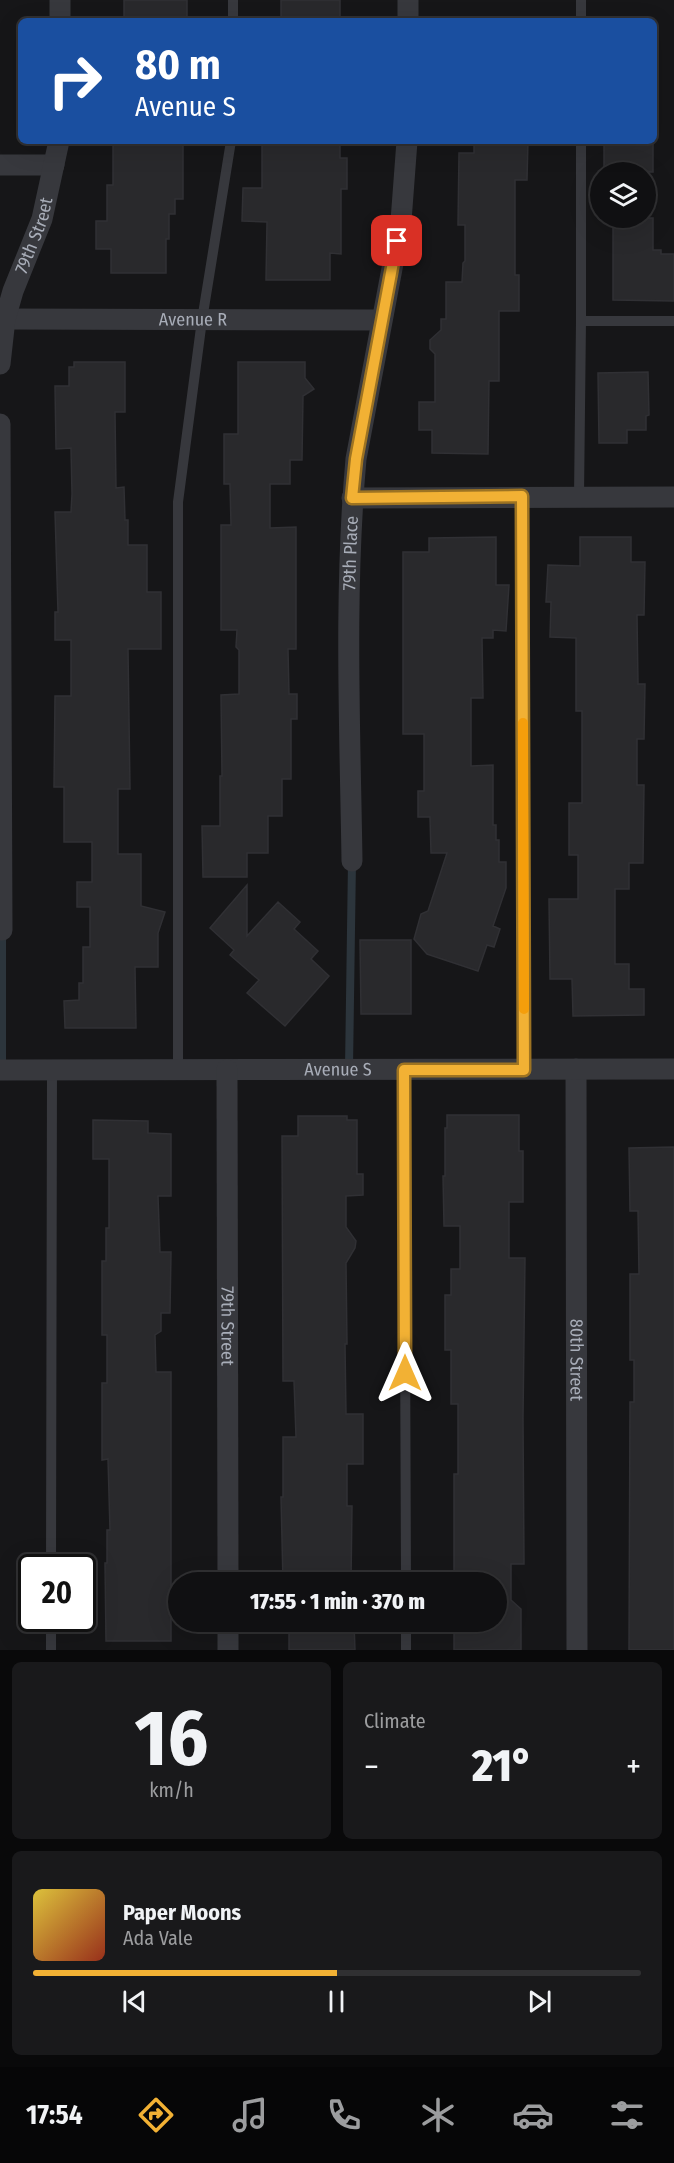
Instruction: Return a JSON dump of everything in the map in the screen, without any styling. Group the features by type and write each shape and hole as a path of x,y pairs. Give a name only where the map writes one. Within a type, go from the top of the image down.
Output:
{"street":[{"path":"60,0 60,18"},
{"path":"408,0 408,18"},
{"name":"79th Street","path":"0,364 5,319 13,291 42,219 58,144"},
{"name":"79th Place","path":"352,861 348,567 352,498 356,459 401,221 407,144"},
{"path":"0,165 54,165"},
{"name":"Avenue R","path":"5,319 381,320"},
{"path":"0,424 2,930"},
{"path":"352,498 674,497"},
{"name":"80th Street","path":"576,1069 577,1650"},
{"name":"Avenue S","path":"0,1070 674,1069"},
{"name":"79th Street","path":"227,1070 228,1572"},
{"path":"228,1632 228,1650"}],"lane":[{"path":"233,0 233,18"},
{"path":"581,0 581,18"},
{"path":"178,1070 177,502 202,320 231,144"},
{"path":"579,496 581,144"},
{"path":"581,321 674,321"},
{"path":"522,496 524,1070"},
{"path":"51,1554 52,1070"},
{"path":"404,1070 406,1572"},
{"path":"51,1632 51,1650"},
{"path":"406,1632 406,1650"}],"building":[{"path":"124,0 187,0 187,18 124,18"},
{"path":"281,0 340,0 340,18 281,18"},
{"path":"113,144 183,144 183,199 175,199 175,214 169,214 166,273 111,273 111,249 96,249 96,221 107,221 107,185 113,185"},
{"path":"262,144 340,144 340,158 347,158 347,189 341,189 341,254 330,253 330,280 266,280 267,222 242,221 243,188 262,188"},
{"path":"474,144 528,144 527,180 515,180 515,275 519,275 519,311 499,311 499,381 489,381 488,454 432,453 432,430 419,430 419,402 435,402 435,354 430,349 430,340 441,330 441,319 446,319 446,282 462,282 465,261 465,225 458,225 459,153 474,153"},
{"path":"604,144 653,144 653,162 604,162"},
{"path":"613,228 653,228 653,250 661,250 661,254 674,254 674,301 613,300"},
{"path":"74,362 125,362 125,412 115,412 116,488 124,487 128,545 147,545 147,592 161,592 161,649 128,649 130,789 118,789 118,854 141,854 141,906 165,912 158,933 158,967 135,967 136,1028 65,1028 64,1001 79,1000 79,983 83,983 83,947 90,947 90,907 77,907 77,882 92,882 92,842 64,842 64,787 54,787 55,696 71,696 71,640 55,640 55,612 58,612 55,512 71,512 72,494 71,448 56,449 55,386 69,386 69,367 74,367"},
{"path":"238,362 305,362 305,378 314,389 303,396 302,460 290,460 290,484 270,484 270,528 296,527 296,649 288,649 289,694 297,694 297,719 291,719 291,779 282,779 282,816 268,816 268,853 247,853 247,877 203,877 202,826 220,826 221,695 239,694 237,630 221,630 221,525 231,525 230,484 224,484 224,434 238,434"},
{"path":"648,372 649,415 646,416 646,430 627,430 627,443 599,443 598,373"},
{"path":"496,537 496,585 509,585 506,631 493,630 493,638 482,638 483,698 471,698 471,766 493,765 493,825 496,825 496,840 499,840 499,862 506,862 506,888 493,926 500,929 494,947 487,945 478,971 427,954 414,939 421,914 428,911 447,853 431,853 430,817 418,817 418,791 424,791 424,734 403,734 403,552 429,552 429,538"},
{"path":"580,537 631,537 631,562 645,562 644,615 637,615 638,684 645,684 644,739 637,739 637,785 644,785 643,863 629,863 629,889 615,889 615,964 629,964 629,989 644,989 644,1015 573,1016 572,979 550,979 549,899 578,899 578,855 569,855 569,803 582,803 582,711 576,711 576,638 550,637 551,602 546,602 548,565 580,566"},
{"path":"247,885 247,936 278,902 300,922 294,929 318,951 311,959 329,976 285,1026 247,993 259,980 230,955 234,950 210,928"},
{"path":"360,940 411,940 411,1014 361,1014"},
{"path":"447,1115 519,1115 519,1151 523,1151 523,1202 509,1202 509,1258 525,1258 524,1564 511,1564 511,1600 521,1609 521,1650 454,1650 454,1632 507,1632 507,1572 454,1572 454,1474 458,1474 458,1404 451,1404 451,1350 445,1350 445,1295 451,1295 451,1269 460,1269 460,1226 444,1226 443,1176 445,1176 445,1128 447,1128"},
{"path":"298,1116 347,1116 347,1120 357,1120 357,1174 363,1174 363,1195 346,1196 346,1227 356,1241 355,1248 346,1263 346,1414 363,1414 363,1464 347,1464 347,1506 352,1506 351,1572 283,1572 281,1497 283,1497 283,1437 296,1437 294,1381 283,1381 282,1136 298,1136"},
{"path":"93,1120 148,1121 148,1133 171,1134 171,1196 158,1196 160,1252 171,1252 170,1313 161,1313 161,1331 155,1335 156,1372 171,1372 171,1572 168,1572 168,1632 171,1632 171,1641 106,1641 105,1563 107,1563 107,1530 110,1530 108,1459 102,1460 102,1383 107,1383 107,1335 102,1335 102,1261 106,1261 106,1228 109,1228 109,1159 93,1159"},
{"path":"674,1147 674,1650 629,1650 630,1402 634,1402 634,1360 630,1360 630,1274 639,1274 638,1211 630,1211 629,1148"},
{"path":"289,1632 354,1632 355,1650 289,1650"}],"waterway":[{"path":"349,1068 352,861"},
{"path":"2,931 2,1069"}],"slow traffic":[{"path":"523,723 524,1009"}],"route":[{"path":"397,241 356,459 352,498 522,496 524,1070 404,1070 405,1373"}]}
